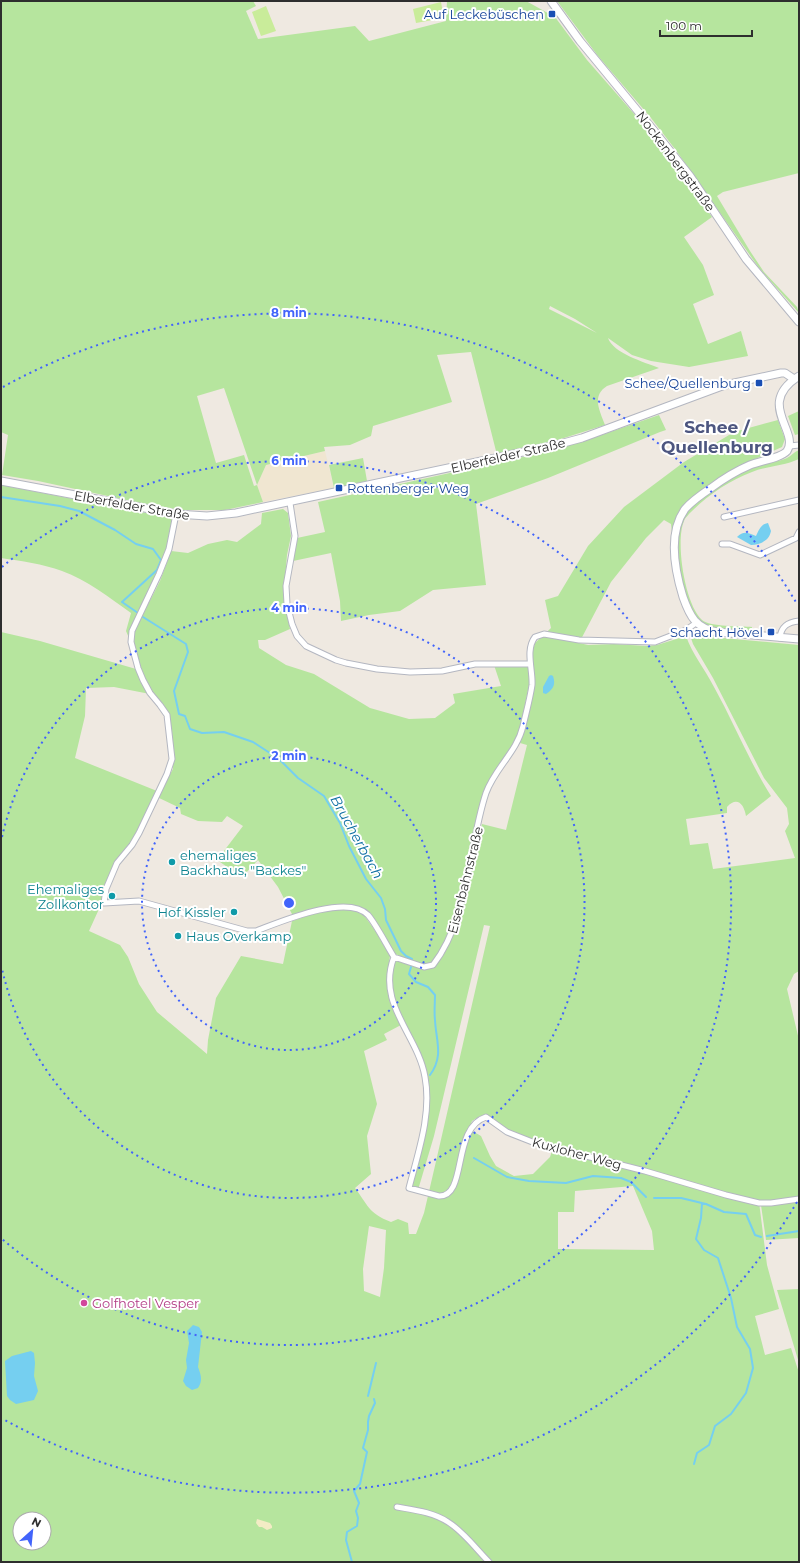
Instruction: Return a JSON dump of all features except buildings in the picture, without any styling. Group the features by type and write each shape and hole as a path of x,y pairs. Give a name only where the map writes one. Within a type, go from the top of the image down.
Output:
{"main road":[{"name":"Nockenbergstraße","path":"551,1 580,42 690,176 746,259 799,322"},
{"name":"Elberfelder Straße","path":"1,481 176,514 197,516 226,515 290,503 556,445 582,438 732,384 781,373 797,377"},
{"path":"797,377 781,396 780,409 790,437 790,446 788,450 782,454 751,465 727,478 700,496 686,508 679,519 675,536 675,562 681,590 693,619 705,629 717,632 799,639"}],"street":[{"path":"790,446 799,445"},
{"path":"724,517 799,500"},
{"path":"290,503 295,536 286,586 287,604 292,624 297,636 306,646 346,663 377,669 410,672 442,671 475,664 530,664 532,641 535,637 544,634 579,640 655,642 686,630 693,619"},
{"path":"176,514 169,549 160,574 132,631 131,642 143,680 150,693 167,715 172,759 167,774 139,833 132,845 117,863 106,889 104,903 139,901 247,932 325,908 340,906 355,908 368,915 394,957"},
{"path":"722,544 730,544 760,555 796,538 799,532"},
{"path":"780,638 781,630 784,627 799,620"},
{"name":"Eisenbahnstraße","path":"394,957 424,967 429,966 433,965 447,946 460,906 486,793 494,777 518,743 521,734 532,686 530,664"},
{"name":"Kuxloher Weg","path":"394,957 389,978 393,1002 424,1071 426,1088 427,1107 409,1188 439,1196 448,1194 456,1183 462,1152 470,1130 478,1120 486,1117 507,1132 535,1143 645,1171 737,1198 759,1203 771,1203 799,1198"},
{"path":"397,1507 427,1513 446,1521 458,1529 489,1562"}],"shaded area":[{"path":"325,451 334,488 263,502 257,485 266,465"}],"green space":[{"path":"1,1 253,1 256,6 246,11 258,39 355,26 369,41 446,21 447,1 526,1 555,17 587,60 650,132 683,175 712,217 684,237 703,265 714,295 693,304 708,344 741,331 748,356 689,367 651,361 632,355 608,338 611,343 622,353 659,368 607,386 602,390 599,394 598,404 605,425 545,444 497,455 471,352 437,355 452,402 373,426 371,436 350,445 324,447 325,451 266,465 257,485 263,502 225,510 184,510 159,507 38,481 2,475 8,435 1,432","holes":["550,306 575,319 597,333 549,309","224,388 257,485 254,486 244,455 216,463 197,396"]},
{"path":"557,1 799,1 799,173 723,192 717,196 764,272 797,307 799,313 759,268 675,149 651,118 598,56"},
{"path":"441,2 444,18 416,23 413,9"},
{"path":"266,6 276,31 261,36 252,12"},
{"path":"799,411 799,434 795,435 788,416"},
{"path":"659,415 666,430 548,478 476,504 486,585 433,590 400,611 369,615 341,621 340,601 331,553 293,561 297,538 325,532 318,502 532,455 587,440"},
{"path":"778,420 785,439 782,447 735,468 695,495 688,501 672,533 671,524 664,520 646,538 611,582 579,643 588,645 614,644 647,646 657,645 686,636 771,796 746,816 742,805 734,802 727,807 727,813 686,819 690,845 708,843 713,869 795,858 785,831 789,824 787,808 764,778 713,678 693,644 690,635 696,633 723,638 799,645 799,971 794,974 787,989 799,1040 799,1198 759,1202 767,1265 779,1309 755,1316 765,1355 791,1348 799,1373 799,1562 1,1562 1,632 40,641 136,669 150,694 114,687 86,688 85,716 75,758 157,791 132,841 115,863 104,898 89,931 120,945 128,957 139,984 157,1012 207,1054 208,1040 216,998 241,956 283,964 292,921 325,910 347,909 355,911 364,915 376,932 390,956 387,978 390,1003 401,1025 384,1034 387,1040 364,1051 377,1104 367,1136 371,1174 355,1188 373,1212 383,1219 391,1222 398,1219 408,1223 409,1234 416,1234 424,1213 490,926 484,925 434,1136 418,1190 411,1185 427,1113 428,1084 425,1067 397,1009 391,983 392,971 396,960 422,964 393,953 369,915 346,906 293,916 278,887 258,860 242,877 217,860 243,826 227,816 222,822 198,821 181,814 180,808 157,797 173,769 172,729 163,705 151,691 145,680 137,658 134,632 160,581 171,551 188,553 208,544 227,540 237,542 261,524 262,513 283,509 288,513 291,536 287,555 284,592 290,629 265,640 258,640 259,648 286,665 314,674 370,708 409,719 435,718 455,703 453,694 501,686 494,665 527,666 529,670 529,685 519,734 489,782 484,794 469,852 475,855 482,824 506,830 527,745 520,743 533,687 532,654 535,643 551,628 545,600 558,596 588,546 624,507 684,462 734,432","holes":["454,917 458,918 452,937 443,955 435,966 427,965 432,963 439,954 450,933","480,1116 491,1119 508,1130 553,1148 550,1157 533,1174 514,1176 496,1166 481,1136 469,1129 472,1121","633,1186 652,1231 654,1250 558,1249 558,1212 574,1212 575,1191","369,1226 386,1230 384,1268 380,1297 364,1291 363,1269"]},
{"path":"799,450 799,459 744,475 720,489 687,516 681,531 681,558 686,588 696,612 702,620 706,622 718,625 752,627 752,632 718,629 705,625 694,616 680,573 677,550 680,527 684,517 698,501 714,488 742,472 760,465 787,458"},
{"path":"363,458 367,481 334,488 329,465"},
{"path":"1,485 172,518 168,549 131,630 129,638 126,631 131,613 107,595 71,575 55,569 32,563 1,558"},
{"path":"799,1201 799,1238 766,1240 761,1205 785,1204"},
{"path":"799,1289 799,1363 777,1290"}],"sand":[{"path":"257,1519 270,1523 272,1528 267,1530 259,1527 256,1523"}],"water":[{"path":"768,523 771,531 770,534 766,540 761,543 751,545 737,537 744,533 756,536 762,526"},
{"path":"551,675 554,679 553,686 546,694 543,693 543,687"},
{"path":"193,1325 199,1327 202,1332 198,1367 201,1380 198,1388 192,1390 186,1386 183,1381 187,1368 186,1360 189,1343 187,1331"},
{"path":"31,1351 34,1353 34,1376 38,1391 34,1400 16,1404 7,1396 5,1361 12,1356"}],"waterway":[{"name":"Brucherbach","path":"1,497 60,506 79,511 115,530 136,544 153,549 161,560 157,570 122,602 138,613"},
{"name":"Brucherbach","path":"143,617 186,644 188,652 174,691 179,714 185,716 190,729 202,733 224,732 253,742 279,759 298,778 324,796 340,823 349,846 366,879 381,898 385,909 386,920 401,951 412,959"},
{"name":"Brucherbach","path":"411,967 409,974 416,982 428,987 435,995 438,1055 437,1061 430,1075"},
{"name":"Brucherbach","path":"474,1158 507,1177 529,1181 566,1183 593,1176 621,1178 631,1182 646,1197"},
{"name":"Brucherbach","path":"654,1198 681,1198 706,1204 724,1212 746,1214 755,1235 761,1237"},
{"path":"694,1464 697,1453 709,1445 715,1426 731,1414 746,1393 753,1368 750,1349 737,1327 731,1298 718,1258 704,1250 696,1239 701,1218 702,1203"},
{"name":"Brucherbach","path":"767,1236 799,1231"},
{"path":"368,1396 376,1363"},
{"path":"352,1562 346,1540 347,1532 357,1526 358,1518 356,1511 359,1503 354,1491 360,1484 367,1452 363,1448 368,1430 369,1416 375,1403 374,1399"}],"place":[{"name":"Auf Leckebüschen","path":"552,14"},
{"name":"Schee/Quellenburg","path":"759,383"},
{"name":"Rottenberger Weg","path":"339,488"},
{"name":"Schacht Hövel","path":"771,632"},
{"name":"ehemaliges Backhaus, \"Backes\"","path":"172,862"},
{"name":"Ehemaliges Zollkontor","path":"112,896"},
{"name":"Hof Kissler","path":"234,912"},
{"name":"Haus Overkamp","path":"178,936"},
{"name":"Golfhotel Vesper","path":"84,1303"}],"district":[{"name":"Schee / Quellenburg","path":"717,437"}]}
